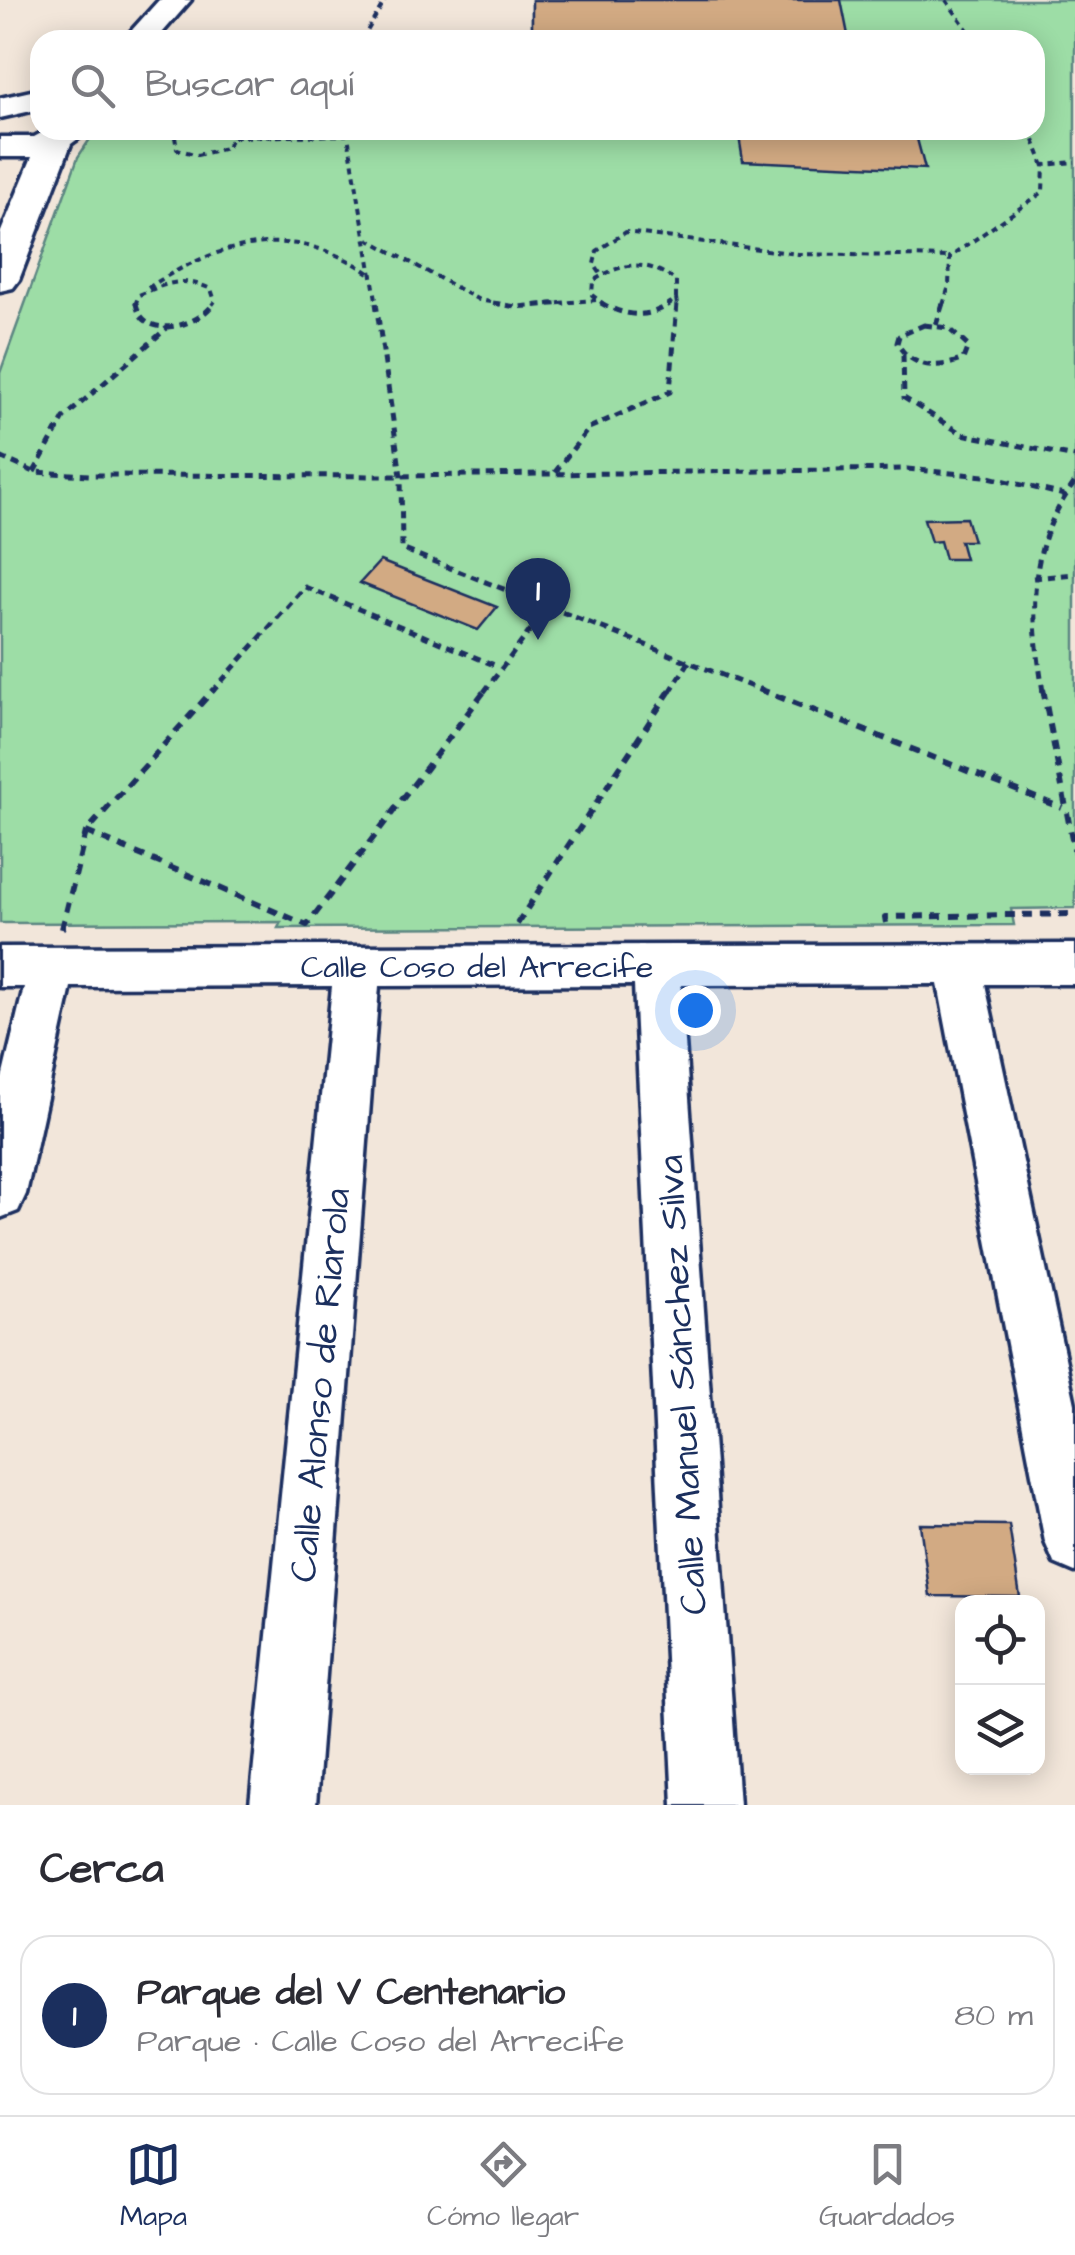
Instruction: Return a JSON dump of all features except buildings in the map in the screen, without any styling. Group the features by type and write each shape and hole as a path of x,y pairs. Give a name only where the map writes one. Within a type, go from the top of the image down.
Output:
{"street":[{"path":"149,30 176,0"},
{"path":"0,147 28,149 53,140"},
{"path":"0,280 62,140"},
{"name":"Calle Coso del Arrecife","path":"0,967 52,968 341,945 656,966 1075,964"},
{"name":"Calle Alonso de Riarola","path":"282,1805 341,945"},
{"path":"957,964 1075,1542"},
{"name":"Calle Manuel Sánchez Silva","path":"656,966 706,1805"},
{"path":"0,1194 52,968"}],"path":[{"path":"368,30 385,0"},
{"path":"946,0 968,30"},
{"path":"176,140 177,149 197,155 226,148 231,140"},
{"path":"349,140 373,276 401,476 402,550 1062,808"},
{"path":"600,273 594,264 597,251 626,232 798,254 950,257 1043,192 1044,168 1034,140"},
{"path":"1044,168 1075,162"},
{"path":"367,238 479,300 516,307 596,300"},
{"path":"167,328 137,313 139,295 176,266 241,245 306,243 355,259 373,276"},
{"path":"936,325 949,286 950,257"},
{"path":"554,473 589,428 670,392 678,315 676,281 652,266 629,264 600,273 590,289 603,307 638,315 659,312 676,298"},
{"path":"34,472 64,418 167,328 204,316 215,297 203,284 190,280 173,280 148,288"},
{"path":"903,355 938,367 964,359 964,340 936,325 906,330 897,342 903,355 904,398 962,434 1075,457"},
{"path":"0,457 34,472 401,476 907,469 985,476 1064,495"},
{"path":"1075,482 1044,532 1032,578 1032,623 1062,808 1075,854"},
{"path":"1032,578 1075,574"},
{"path":"52,968 86,832 305,587 499,667"},
{"path":"307,925 547,608"},
{"path":"516,926 689,662"},
{"path":"86,832 307,925 341,945"}],"green space":[{"path":"532,0 1075,0 1075,908 1011,909 1014,925 278,928 281,922 0,923 0,373 78,157 89,140 1045,140 1045,30 532,30"}],"place":[{"name":"Parque del V Centenario","path":"538,640"}]}
